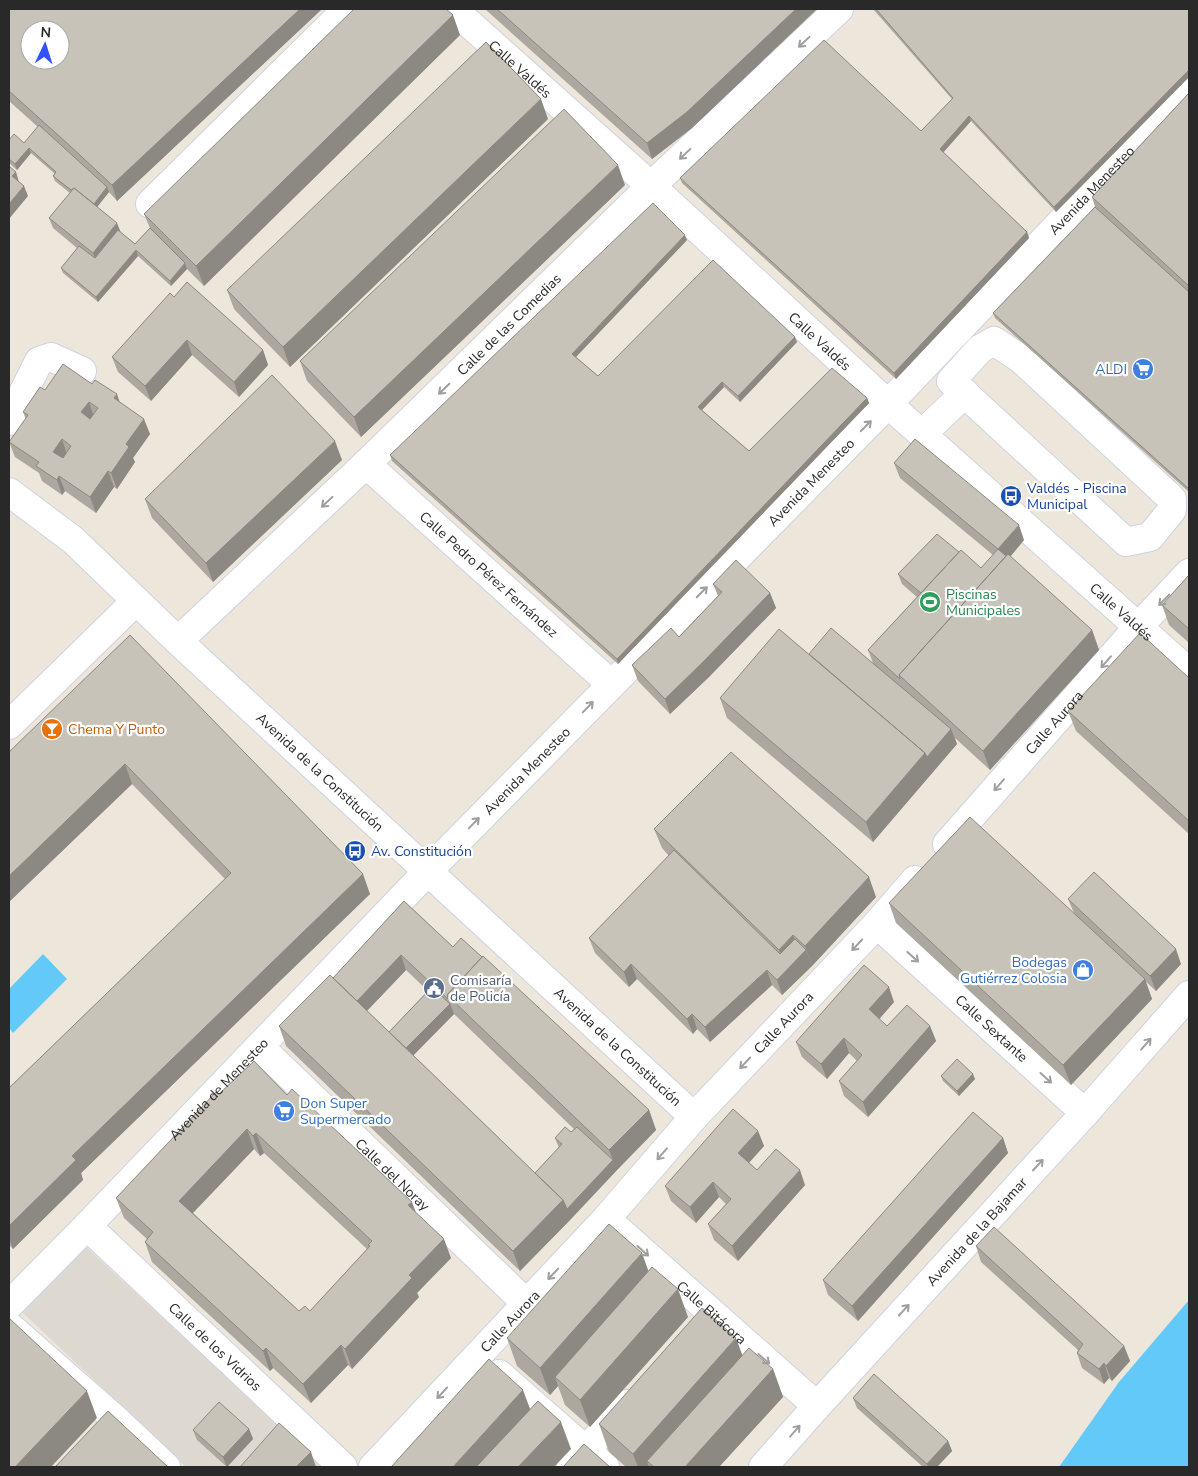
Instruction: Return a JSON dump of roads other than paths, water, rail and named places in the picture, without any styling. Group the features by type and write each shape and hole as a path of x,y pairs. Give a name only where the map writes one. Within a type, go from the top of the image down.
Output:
{"street":[{"path":"150,204 347,9"},
{"name":"Calle Valdés","path":"453,9 651,186 888,404 1189,672"},
{"name":"Calle de las Comedias","path":"178,641 366,464 651,186 839,9"},
{"name":"Avenida Menesteo","path":"428,871 888,404 1189,88"},
{"path":"994,341 1021,359 1172,499 1181,515 1150,536 1126,542 951,382 980,348 994,341"},
{"path":"9,422 39,361 52,357 82,371"},
{"path":"922,434 965,393"},
{"name":"Calle Pedro Pérez Fernández","path":"366,464 611,684"},
{"name":"Avenida de la Constitución","path":"9,492 73,540 178,641 694,1117"},
{"name":"Calle Aurora","path":"373,1467 606,1219 694,1117 877,924 1139,626 1189,573"},
{"path":"9,724 136,600"},
{"name":"Avenida de Menesteo","path":"9,1305 428,871"},
{"name":"Calle Sextante","path":"877,924 1085,1113"},
{"name":"Avenida de la Bajamar","path":"763,1467 1085,1113 1189,995"},
{"name":"Calle del Noray","path":"260,1047 526,1303"},
{"name":"Calle Bitácora","path":"606,1219 704,1319 817,1406"},
{"name":"Calle de los Vidrios","path":"87,1226 344,1467"},
{"path":"9,1326 115,1419 166,1467"},
{"path":"478,1355 587,1462 645,1385"},
{"path":"95,1440 115,1419"}],"water":[{"path":"43,954 67,979 13,1033 9,1028 9,989"},
{"path":"1189,1300 1189,1467 1059,1467 1119,1382"}],"place":[{"name":"ALDI","path":"1143,369"},
{"name":"Valdés - Piscina Municipal","path":"1011,496"},
{"name":"Piscinas Municipales","path":"930,602"},
{"name":"Chema Y Punto","path":"52,729"},
{"name":"Av. Constitución","path":"355,851"},
{"name":"Bodegas Gutiérrez Colosia","path":"1083,970"},
{"name":"Comisaría de Policía","path":"434,988"},
{"name":"Don Super Supermercado","path":"284,1111"}]}
